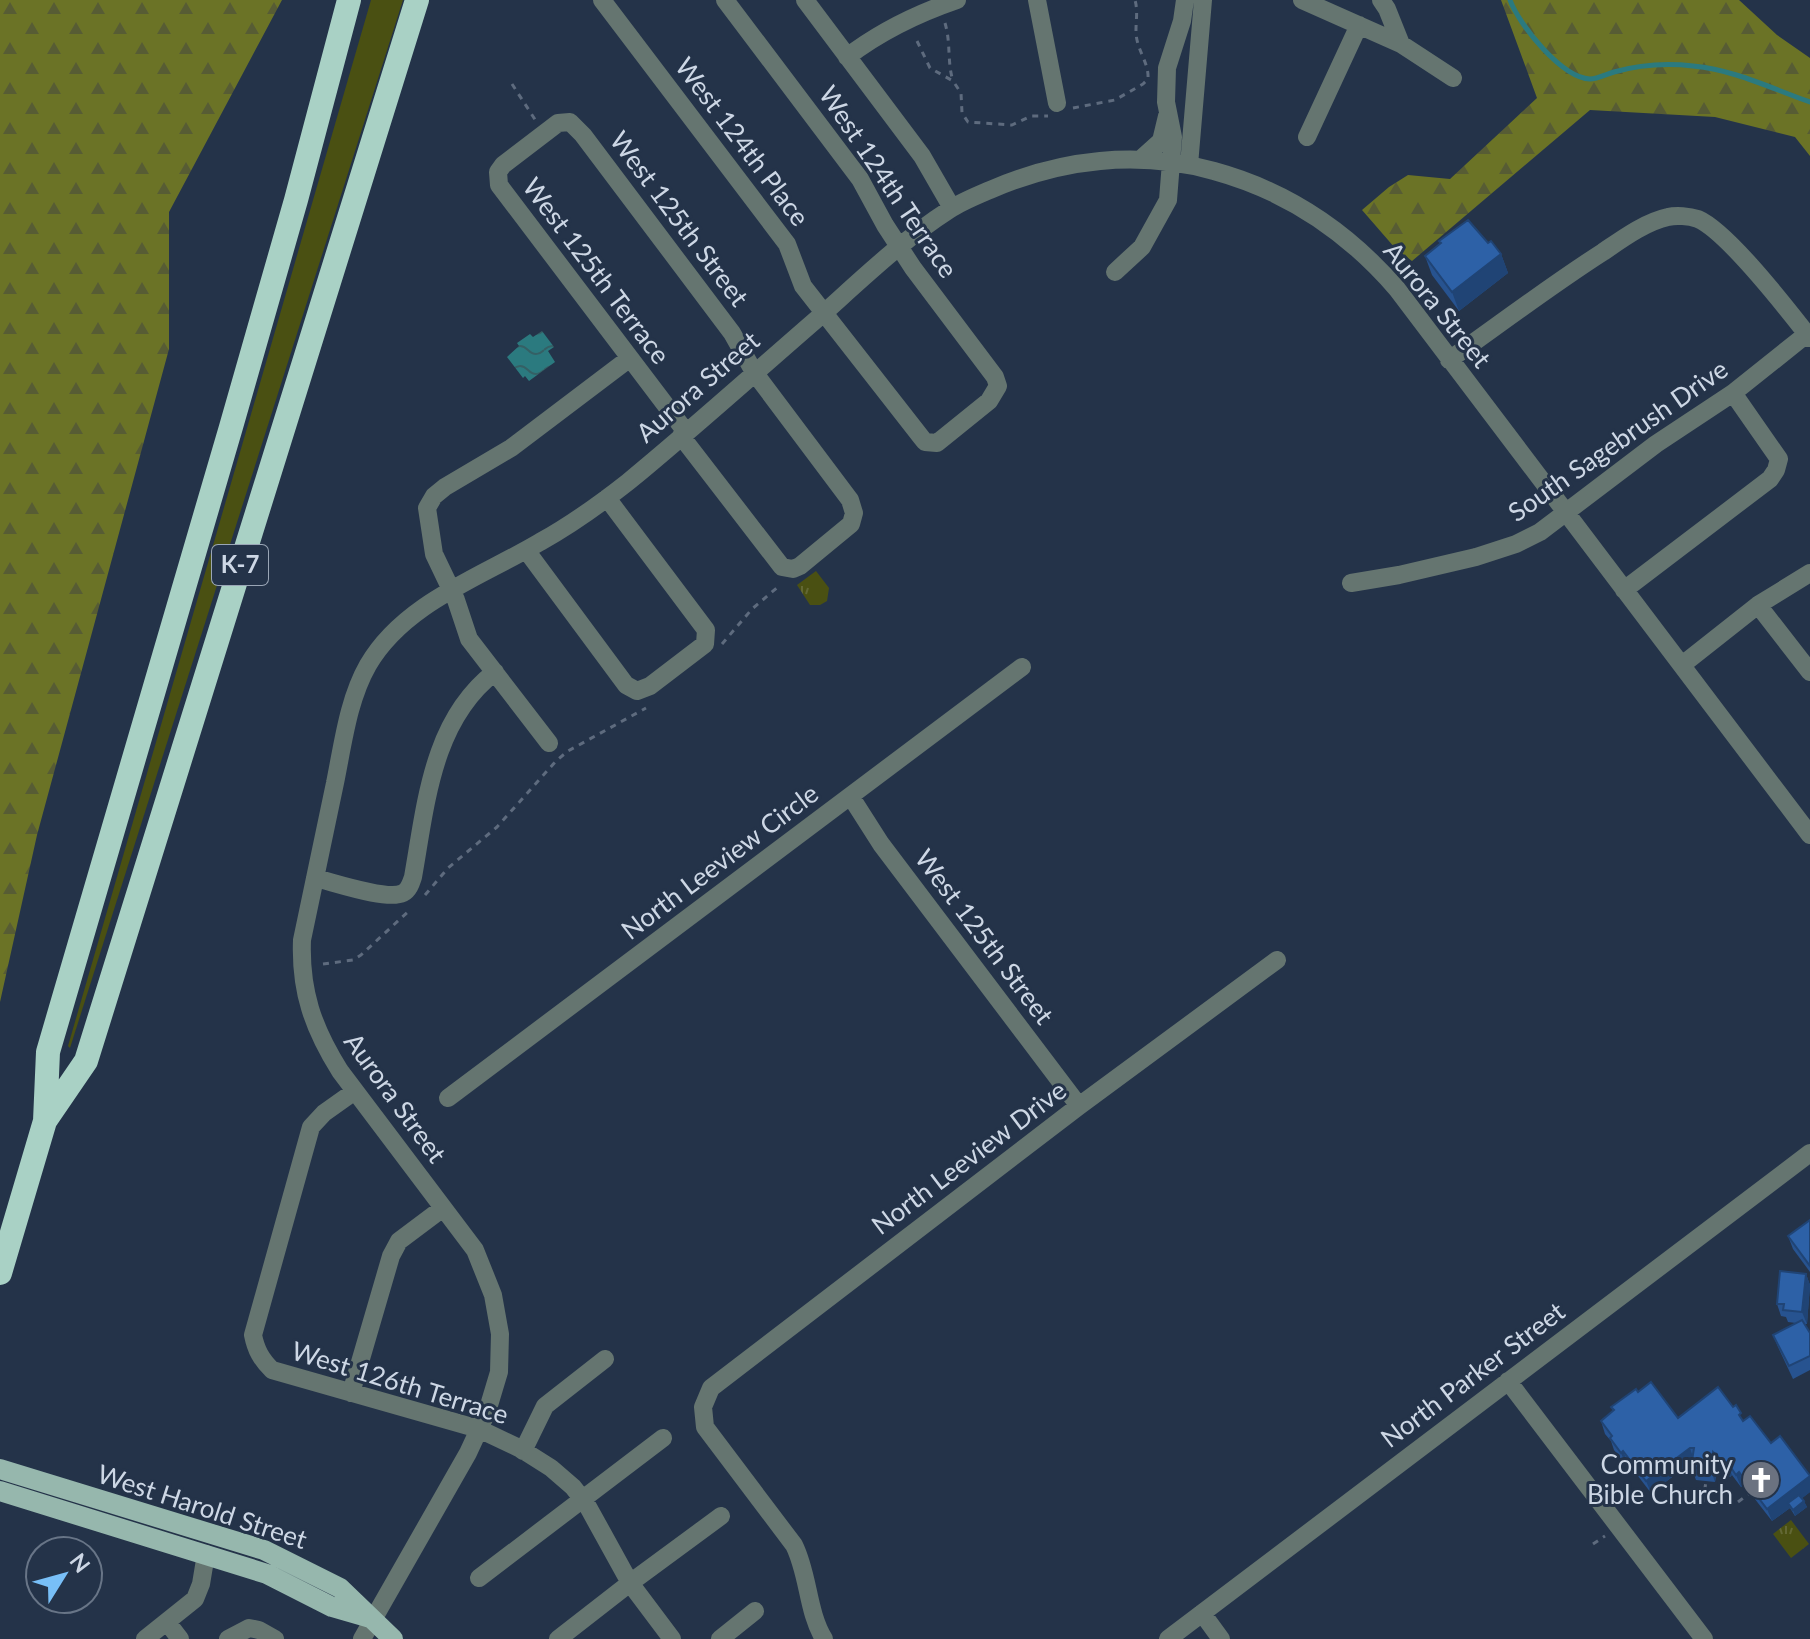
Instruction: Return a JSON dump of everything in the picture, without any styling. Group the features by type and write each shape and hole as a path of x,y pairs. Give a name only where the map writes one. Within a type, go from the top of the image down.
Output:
{"highway":[{"name":"K-7","path":"0,1273 45,1121 48,1052 296,200 349,0"},
{"name":"K-7","path":"45,1121 86,1061 417,0"}],"main road":[{"name":"West Harold Street","path":"0,1469 264,1550 340,1588 393,1639"},
{"name":"West Harold Street","path":"0,1491 267,1574 332,1607 373,1619"}],"street":[{"name":"West 124th Place","path":"602,0 787,244 803,286 925,442 937,443 993,396"},
{"name":"West 124th Terrace","path":"725,0 860,179 900,247 995,377 998,386 993,396"},
{"path":"805,0 922,156 952,208"},
{"path":"847,57 903,21 957,0"},
{"path":"1037,0 1057,103"},
{"path":"1181,163 1168,113 1167,68 1182,21 1185,0"},
{"path":"1115,272 1142,247 1156,224 1181,163 1203,0"},
{"path":"1302,0 1401,44 1453,78"},
{"path":"1381,0 1401,44"},
{"path":"1307,137 1359,25"},
{"path":"1141,159 1161,141 1168,113"},
{"name":"West 125th Street","path":"497,178 503,165 558,123 570,122 732,333 754,372 854,507 849,526 800,566 788,568"},
{"name":"Aurora Street","path":"362,1639 487,1412 499,1372 500,1334 493,1295 475,1250 355,1091 320,1039 309,1006 301,970 302,940 345,731 356,695 368,666 390,635 423,609 579,519 607,498 900,247 952,208 1016,179 1059,166 1141,159 1181,163 1233,176 1273,191 1311,212 1345,237 1397,289 1810,835"},
{"name":"West 125th Terrace","path":"497,178 777,564 788,568"},
{"path":"1449,360 1553,284 1620,241 1667,217 1697,219 1715,231 1758,275 1808,336"},
{"name":"South Sagebrush Drive","path":"1351,583 1399,575 1516,544 1540,532 1656,444 1733,393 1808,336"},
{"path":"549,743 469,639 452,591 434,554 427,508 434,496 511,448 630,358"},
{"path":"1624,590 1770,479 1776,470 1779,459 1773,448 1733,393"},
{"path":"526,550 626,685 632,690 650,686 705,644 706,630 607,498"},
{"path":"1682,665 1758,605 1810,573"},
{"path":"1758,605 1810,672"},
{"name":"North Leeview Circle","path":"448,1098 1022,667"},
{"path":"315,878 388,894 397,894 409,888 431,775 439,754 469,696 495,672"},
{"name":"West 125th Street","path":"851,797 881,844 1079,1106"},
{"name":"North Leeview Drive","path":"824,1639 814,1617 802,1562 794,1545 705,1427 703,1407 711,1388 1079,1106 1277,960"},
{"name":"West 126th Terrace","path":"355,1091 324,1113 311,1127 253,1335 255,1347 272,1370 479,1429 551,1468 583,1500 630,1583 672,1639"},
{"name":"North Parker Street","path":"1178,1636 1202,1613 1810,1153"},
{"path":"351,1393 391,1256 399,1241 443,1208"},
{"path":"523,1451 545,1406 605,1359"},
{"path":"1508,1381 1704,1639"},
{"path":"479,1578 663,1438"},
{"path":"558,1639 721,1516"},
{"path":"145,1639 195,1599 206,1554"},
{"path":"720,1639 755,1611"},
{"path":"1202,1613 1221,1639"},
{"path":"167,1622 180,1639"},
{"path":"228,1639 249,1628 275,1639"}],"path":[{"path":"943,16 949,37 949,68 953,81"},
{"path":"512,84 539,125"},
{"path":"718,648 752,609 779,586"},
{"path":"423,898 448,868 497,827 556,761 584,741 647,707"},
{"path":"323,964 353,960 361,955 416,904"},
{"path":"1703,1502 1706,1481"},
{"path":"1738,1502 1750,1493"},
{"path":"1593,1544 1611,1531"}],"green space":[{"path":"0,0 282,0 169,212 169,349 37,835 0,1002"},
{"path":"371,0 403,0 70,1048 68,1046"},
{"path":"1501,0 1739,0 1777,35 1810,58 1810,156 1795,137 1715,117 1590,110 1412,261 1395,248 1362,210 1408,175 1450,179 1537,98"},
{"path":"816,571 829,588 827,601 810,605 797,585"},
{"path":"1791,1520 1809,1544 1791,1558 1773,1534"}],"water":[{"path":"542,331 554,347 548,351 555,362 529,381 507,357 519,346 517,343 530,334 533,337"}],"building":[{"path":"1468,220 1501,254 1452,292 1425,256 1441,243 1439,241"},
{"path":"1810,1220 1810,1266 1788,1236"},
{"path":"1780,1271 1806,1274 1802,1312 1783,1310 1784,1304 1777,1304"},
{"path":"1802,1320 1810,1333 1810,1356 1789,1366 1773,1335"},
{"name":"Community Bible Church","path":"1651,1382 1678,1418 1718,1387 1733,1407 1736,1405 1743,1421 1750,1416 1771,1443 1780,1436 1810,1476 1767,1509 1739,1472 1736,1475 1727,1462 1725,1464 1713,1452 1711,1470 1691,1467 1694,1448 1690,1448 1646,1481 1623,1451 1621,1453 1601,1421 1614,1410 1611,1407"},
{"path":"1799,1495 1804,1501 1793,1510 1788,1503"}],"waterway":[{"path":"1510,0 1532,36 1555,60 1579,76 1593,79 1653,65 1693,66 1738,75 1810,102"}],"place":[{"name":"Community Bible Church","path":"1761,1480"}]}
